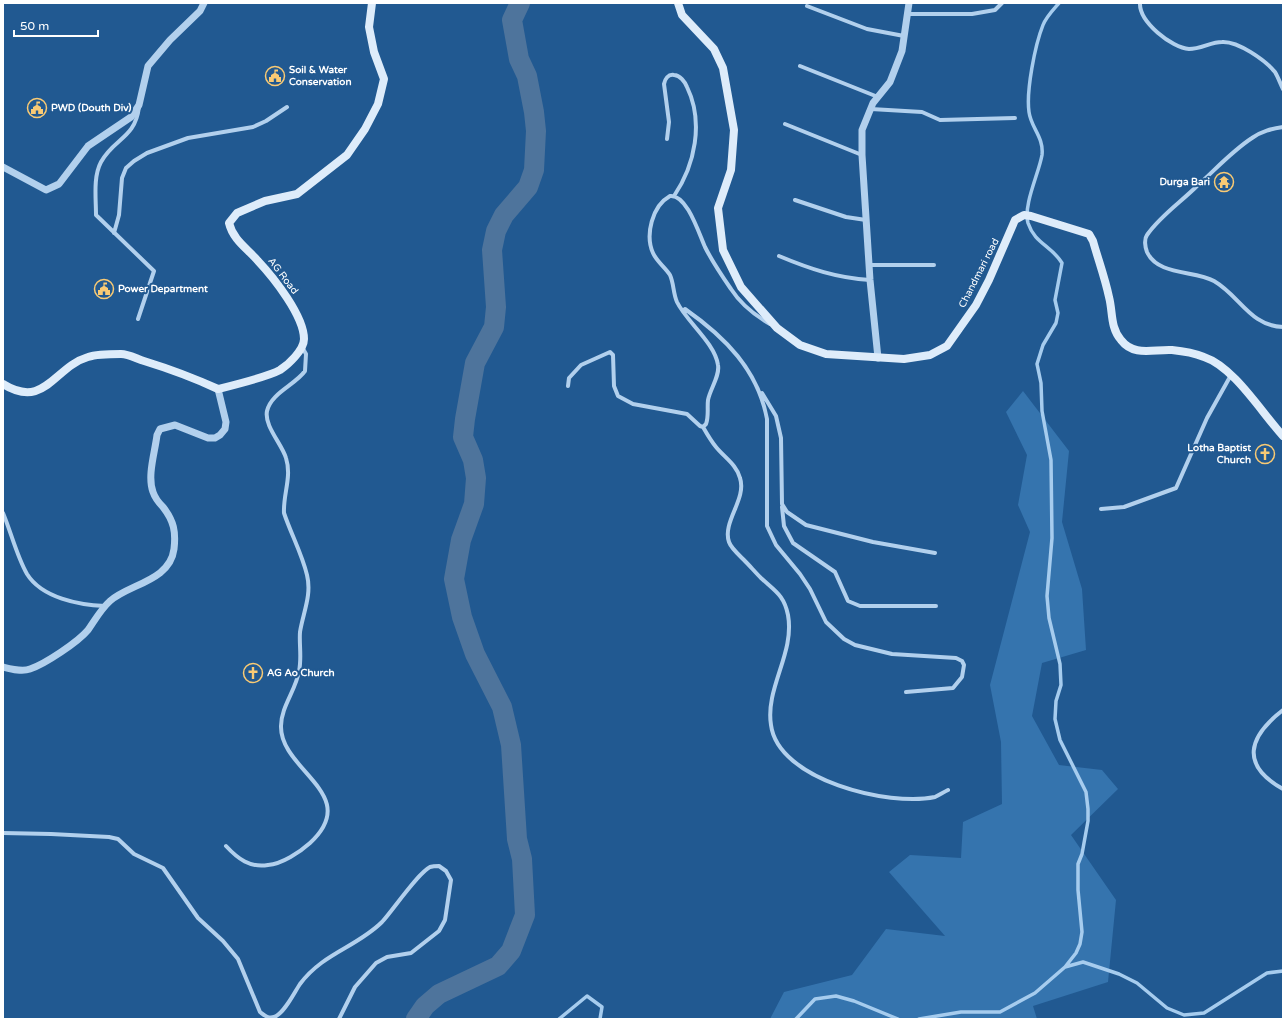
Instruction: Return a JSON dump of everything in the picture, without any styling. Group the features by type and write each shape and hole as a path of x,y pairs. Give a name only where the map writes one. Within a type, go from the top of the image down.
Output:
{"main road":[{"name":"AG Road","path":"302,347 304,339 289,300 274,279 236,238 229,223 237,212 265,201 297,194 347,155 366,129 378,104 384,79 374,52 369,27 372,3"},
{"name":"Chandmari road","path":"678,3 682,15 714,49 723,68 734,130 731,170 718,208 723,250 741,287 777,328 800,345 826,354 904,359 930,355 947,346 976,306 1015,220 1024,215 1089,234 1093,241 1110,298 1113,324 1120,340 1131,349 1148,352 1170,350 1199,356 1221,366 1231,374 1283,436"},
{"path":"3,384 10,389 34,392 48,386 64,370 88,356 123,354 182,373 218,389 279,370 302,347"}],"street":[{"path":"138,319 154,271 96,215 96,183 101,163 110,150 138,121 148,66 170,40 200,11 204,3"},
{"path":"878,358 870,280 862,154 862,130 878,97 890,82 902,52 910,3"},
{"path":"908,14 972,14 995,10 1002,3"},
{"path":"1140,3 1143,14 1154,30 1163,38 1178,46 1189,49 1201,48 1217,42 1235,45 1249,51 1274,70 1283,89"},
{"path":"807,6 867,29 905,36"},
{"path":"800,66 878,97"},
{"path":"667,138 669,122 664,84 665,80 669,76 675,75 680,77 689,91 696,122 696,140 688,172 674,196 664,199 660,204 654,215 650,235 653,254 670,276 677,302 712,351 718,366 708,400 708,419 703,427"},
{"path":"3,167 46,190 59,184 88,146 131,117 140,105"},
{"path":"114,233 119,215 122,178 126,168 134,161 147,153 188,138 253,127 266,121 287,107"},
{"path":"871,109 922,112 940,120 1015,118"},
{"path":"785,124 862,154"},
{"path":"1283,127 1263,131 1238,148 1160,221 1146,236 1145,242 1146,251 1150,258 1155,262 1174,272 1190,273 1214,281 1231,294 1260,322 1283,327"},
{"path":"674,196 684,204 693,218 706,247 731,290 752,311 777,328"},
{"path":"795,200 846,217 866,220"},
{"path":"779,256 815,271 837,277 870,280"},
{"path":"869,265 934,265"},
{"path":"681,307 724,339 743,361 776,416 781,438 782,504 784,526 787,535 793,543 835,572 848,601 860,606 936,606"},
{"path":"226,846 236,857 245,862 258,866 270,865 289,857 305,847 323,828 327,820 328,808 325,797 289,750 284,741 281,726 288,701 299,673 301,661 300,633 309,592 308,577 284,513 284,498 289,478 288,466 281,445 268,424 267,411 274,399 305,372 306,354 302,347"},
{"path":"568,386 569,378 580,365 610,352 613,355 614,386 618,396 633,404 687,414 703,427 710,440 733,466 741,478 741,488 734,516 728,527 729,543 738,555 781,596 788,616 786,650 770,711 771,726 774,738 780,749 803,770 828,781 870,794 890,798 911,799 935,796 948,790"},
{"path":"1101,509 1124,507 1176,488 1207,418 1231,374"},
{"path":"755,383 765,405 767,419 767,526 776,545 803,579 826,622 844,639 855,645 892,654 956,658 962,661 964,665 962,676 953,688 906,692"},
{"path":"3,667 20,670 30,669 64,650 77,641 105,606 117,596 142,585 168,564 174,551 176,530 170,515 157,500 151,487 157,435 160,429 175,425 208,438 215,438 220,435 225,429 226,422 218,389"},
{"path":"782,504 790,516 806,525 872,542 935,553"},
{"path":"3,514 23,566 31,579 68,602 105,606"},
{"path":"1283,710 1260,732 1255,744 1254,756 1256,766 1265,778 1283,790"},
{"path":"3,833 109,837 118,839 134,854 163,868 198,918 223,941 238,958 260,1012 266,1016 273,1017 282,1012 301,983 312,970 324,960 356,941 380,923 418,878 431,867 439,866 446,871 451,880 445,920 440,931 411,953 387,957 376,963 355,987 339,1019"}],"shaded area":[{"path":"1023,391 1069,451 1062,522 1082,589 1086,650 1042,663 1032,716 1059,765 1102,770 1118,789 1071,835 1116,900 1108,982 1033,1006 1037,1019 770,1019 784,992 852,975 886,929 945,936 889,872 910,855 961,858 963,822 1002,804 1001,742 990,685 1030,532 1018,505 1027,455 1006,412"}],"waterway":[{"path":"416,1019 425,1006 439,994 498,966 511,951 525,915 522,859 517,839 511,745 502,707 475,654 462,617 454,579 461,540 474,504 476,478 473,460 463,437 475,363 494,327 496,307 492,250 496,231 504,215 528,187 534,170 536,131 534,112 527,76 519,59 512,20 520,3"},
{"path":"1059,3 1048,16 1043,25 1034,56 1030,81 1028,103 1029,112 1030,118 1041,143 1042,155 1029,198 1027,216 1028,223 1035,236 1053,252 1062,263 1055,300 1058,313 1056,323 1043,345 1037,364 1041,383 1042,411 1051,460 1052,538 1047,596 1049,618 1060,664 1061,685 1056,701 1055,719 1060,740 1086,792 1088,809 1088,821 1082,854 1078,864 1078,890 1082,932 1080,944 1076,953 1065,967"},
{"path":"919,1019 961,1012 1000,1012 1035,993 1065,967 1083,962 1119,974 1137,983 1167,1008 1184,1015 1204,1013 1267,973 1283,971"},
{"path":"559,1019 587,996 602,1007 600,1019"},
{"path":"796,1019 815,999 836,996 854,1001 898,1019"}],"place":[{"name":"Soil & Water Conservation","path":"275,76"},
{"name":"PWD (Douth Div)","path":"37,108"},
{"name":"Durga Bari","path":"1224,182"},
{"name":"Power Department","path":"104,289"},
{"name":"Lotha Baptist Church","path":"1265,454"},
{"name":"AG Ao Church","path":"253,673"}]}
